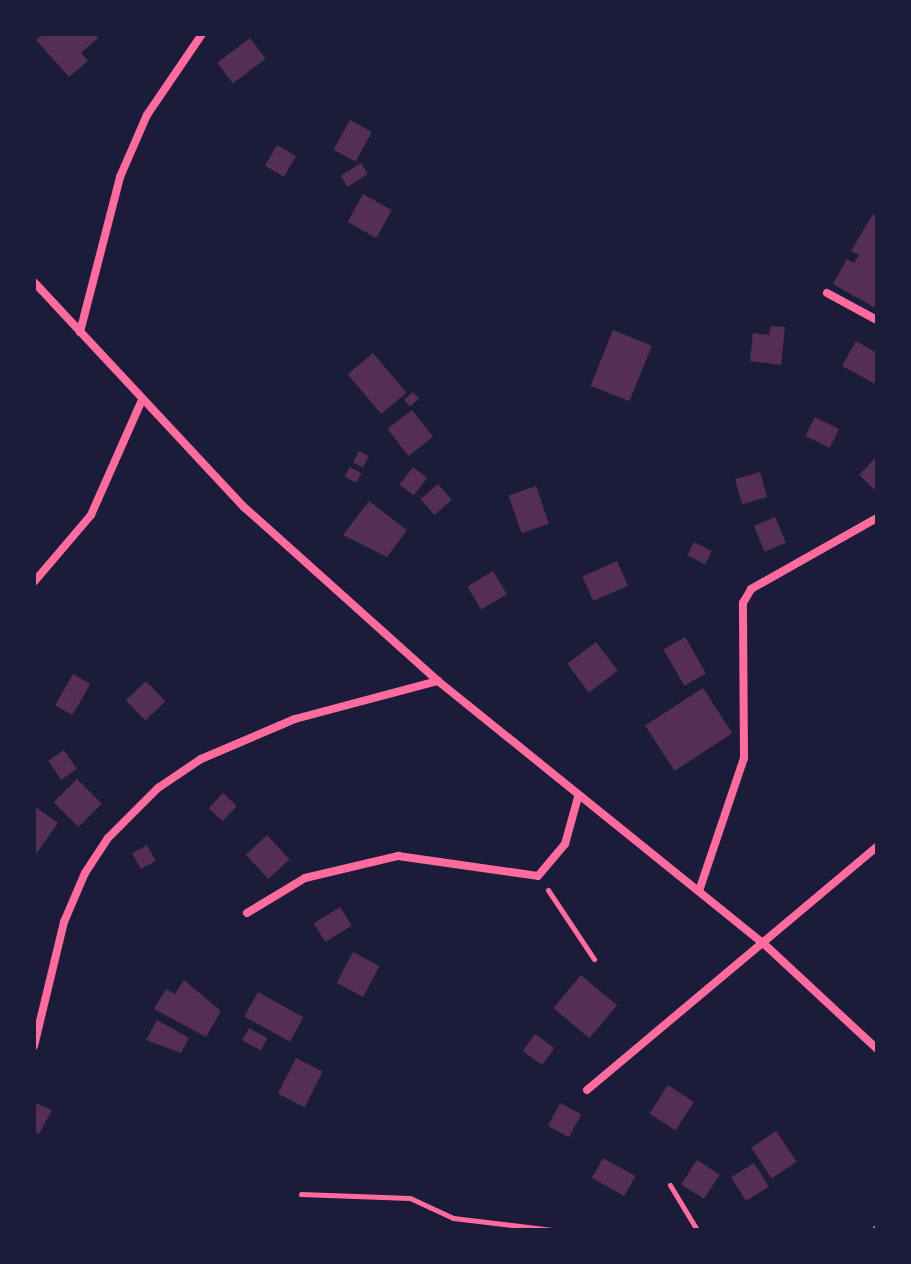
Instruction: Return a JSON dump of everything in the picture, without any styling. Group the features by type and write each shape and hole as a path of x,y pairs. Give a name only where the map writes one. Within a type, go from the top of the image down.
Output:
{"street":[{"path":"80,332 120,177 147,115 202,34"},
{"path":"34,282 141,402 244,507 438,681 578,797 763,943 877,1049"},
{"path":"827,293 877,320"},
{"path":"34,582 97,505 141,402"},
{"path":"699,891 744,758 743,603 751,589 877,518"},
{"path":"34,1046 64,922 85,873 108,838 158,788 201,759 295,719 438,681"},
{"path":"247,913 326,870 398,856 538,876 565,844 578,797"},
{"path":"587,1090 877,847"}],"path":[{"path":"538,876 594,959"},
{"path":"670,1185 697,1230"},
{"path":"301,1194 410,1198 453,1218 552,1230"}],"building":[{"path":"43,34 95,34 98,38 81,53 88,61 69,77 36,40"},
{"path":"250,38 266,59 233,83 217,63"},
{"path":"350,120 372,132 355,162 334,150"},
{"path":"277,145 296,156 284,177 265,166"},
{"path":"361,163 368,174 348,187 341,176"},
{"path":"363,194 392,210 376,238 347,222"},
{"path":"873,214 877,216 877,309 833,284 847,259 854,263 859,255 851,251"},
{"path":"771,326 785,327 781,365 750,361 753,333 769,335"},
{"path":"613,330 652,346 629,401 591,386"},
{"path":"856,341 877,353 877,385 842,366"},
{"path":"373,353 406,393 381,414 348,374"},
{"path":"413,392 419,399 410,407 404,400"},
{"path":"412,410 433,437 409,456 388,429"},
{"path":"815,417 839,429 830,448 805,436"},
{"path":"359,451 369,456 363,468 353,463"},
{"path":"877,456 877,492 859,475"},
{"path":"350,467 361,473 356,483 345,477"},
{"path":"413,467 427,478 414,495 399,484"},
{"path":"760,472 767,497 742,504 735,479"},
{"path":"438,484 452,500 434,515 421,499"},
{"path":"536,486 549,524 522,533 509,495"},
{"path":"369,501 407,530 387,557 343,535"},
{"path":"775,517 786,543 765,552 754,526"},
{"path":"694,542 712,551 705,564 687,555"},
{"path":"617,561 628,586 593,601 582,576"},
{"path":"493,571 507,594 481,610 467,586"},
{"path":"685,637 706,673 684,686 663,650"},
{"path":"596,642 618,671 589,692 567,664"},
{"path":"73,674 90,684 72,715 55,705"},
{"path":"146,681 165,701 145,721 126,700"},
{"path":"703,688 732,733 675,771 645,726"},
{"path":"64,750 77,769 61,780 48,761"},
{"path":"77,779 102,804 78,827 54,802"},
{"path":"223,793 237,806 223,821 209,808"},
{"path":"34,806 58,823 37,853 34,851"},
{"path":"267,835 290,859 268,879 246,855"},
{"path":"147,845 156,861 141,869 132,853"},
{"path":"340,907 352,926 325,942 314,923"},
{"path":"353,952 379,966 363,997 337,983"},
{"path":"581,975 617,1005 589,1038 553,1008"},
{"path":"184,980 221,1011 206,1037 154,1009 166,989 175,994"},
{"path":"258,992 303,1017 290,1042 244,1016"},
{"path":"157,1020 189,1038 181,1053 146,1040"},
{"path":"249,1028 267,1038 261,1050 242,1040"},
{"path":"535,1034 554,1048 542,1065 523,1051"},
{"path":"296,1058 323,1072 305,1107 278,1094"},
{"path":"668,1085 694,1102 675,1130 649,1114"},
{"path":"34,1102 52,1110 39,1134 34,1132"},
{"path":"560,1103 581,1114 569,1137 548,1126"},
{"path":"776,1131 797,1162 772,1178 751,1148"},
{"path":"603,1158 635,1176 624,1196 592,1178"},
{"path":"697,1160 720,1175 704,1199 681,1184"},
{"path":"754,1163 769,1187 746,1201 731,1177"}]}
